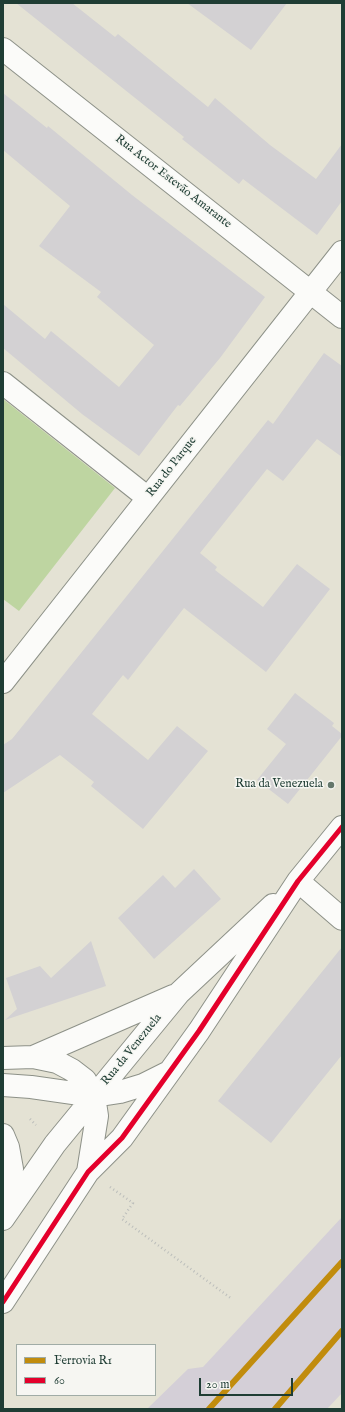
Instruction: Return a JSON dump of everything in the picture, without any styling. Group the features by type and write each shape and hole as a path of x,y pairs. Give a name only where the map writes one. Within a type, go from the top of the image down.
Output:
{"street":[{"name":"Rua Actor Estevão Amarante","path":"3,49 342,316"},
{"name":"Rua do Parque","path":"3,682 342,252"},
{"path":"3,383 148,498"},
{"name":"Rua da Venezuela","path":"3,1302 88,1172 122,1138 199,1031 298,881 342,827"},
{"path":"298,881 342,919"},
{"name":"Rua da Venezuela","path":"3,1219 55,1144 179,993 298,881"},
{"path":"33,1057 128,1017 179,993"},
{"path":"3,1058 33,1057 57,1062 72,1070 85,1080 94,1096 97,1116 88,1172"},
{"path":"3,1085 32,1087 94,1096 120,1092 143,1085 171,1070"},
{"path":"3,1135 8,1147 12,1168 3,1214"}],"path":[{"path":"30,1118 55,1144"},
{"path":"88,1172 133,1203 122,1219 232,1299"}],"shaded area":[{"path":"342,1217 342,1393 327,1409 147,1409 188,1369 203,1367"}],"green space":[{"path":"3,399 115,488 19,611 3,599"}],"building":[{"path":"16,3 72,3 115,37 118,34 208,107 215,98 270,145 316,179 342,144 342,201 317,235 243,179 239,184 182,139 184,137"},
{"path":"187,3 287,3 251,50"},
{"path":"3,93 47,128 48,126 132,195 265,297 220,358 180,406 178,405 139,456 82,414 3,348 3,304 45,339 51,331 119,387 154,345 97,297 101,292 39,246 70,206 3,150"},
{"path":"324,353 342,366 342,457 317,439 283,481 267,469 200,553 217,567 215,570 263,607 297,564 330,589 266,672 184,608 128,680 123,675 92,714 148,760 177,726 208,751 143,829 91,786 94,782 60,755 3,793 3,745 12,739 268,420 273,424"},
{"path":"295,693 334,723 332,726 342,734 342,736 288,804 257,780 286,744 267,729"},
{"path":"194,869 221,899 154,959 118,918 163,875 175,888"},
{"path":"91,941 106,986 5,1020 17,1009 6,978 40,966 51,978"},
{"path":"342,947 342,1055 271,1143 218,1101"}],"rail line":[{"name":"R1","path":"209,1409 342,1262"},
{"name":"R1","path":"275,1409 342,1331"}],"transit line":[{"name":"60","path":"3,1302 88,1172 122,1138 199,1031 298,881 342,827"}],"place":[{"name":"Rua da Venezuela","path":"331,785"}]}
